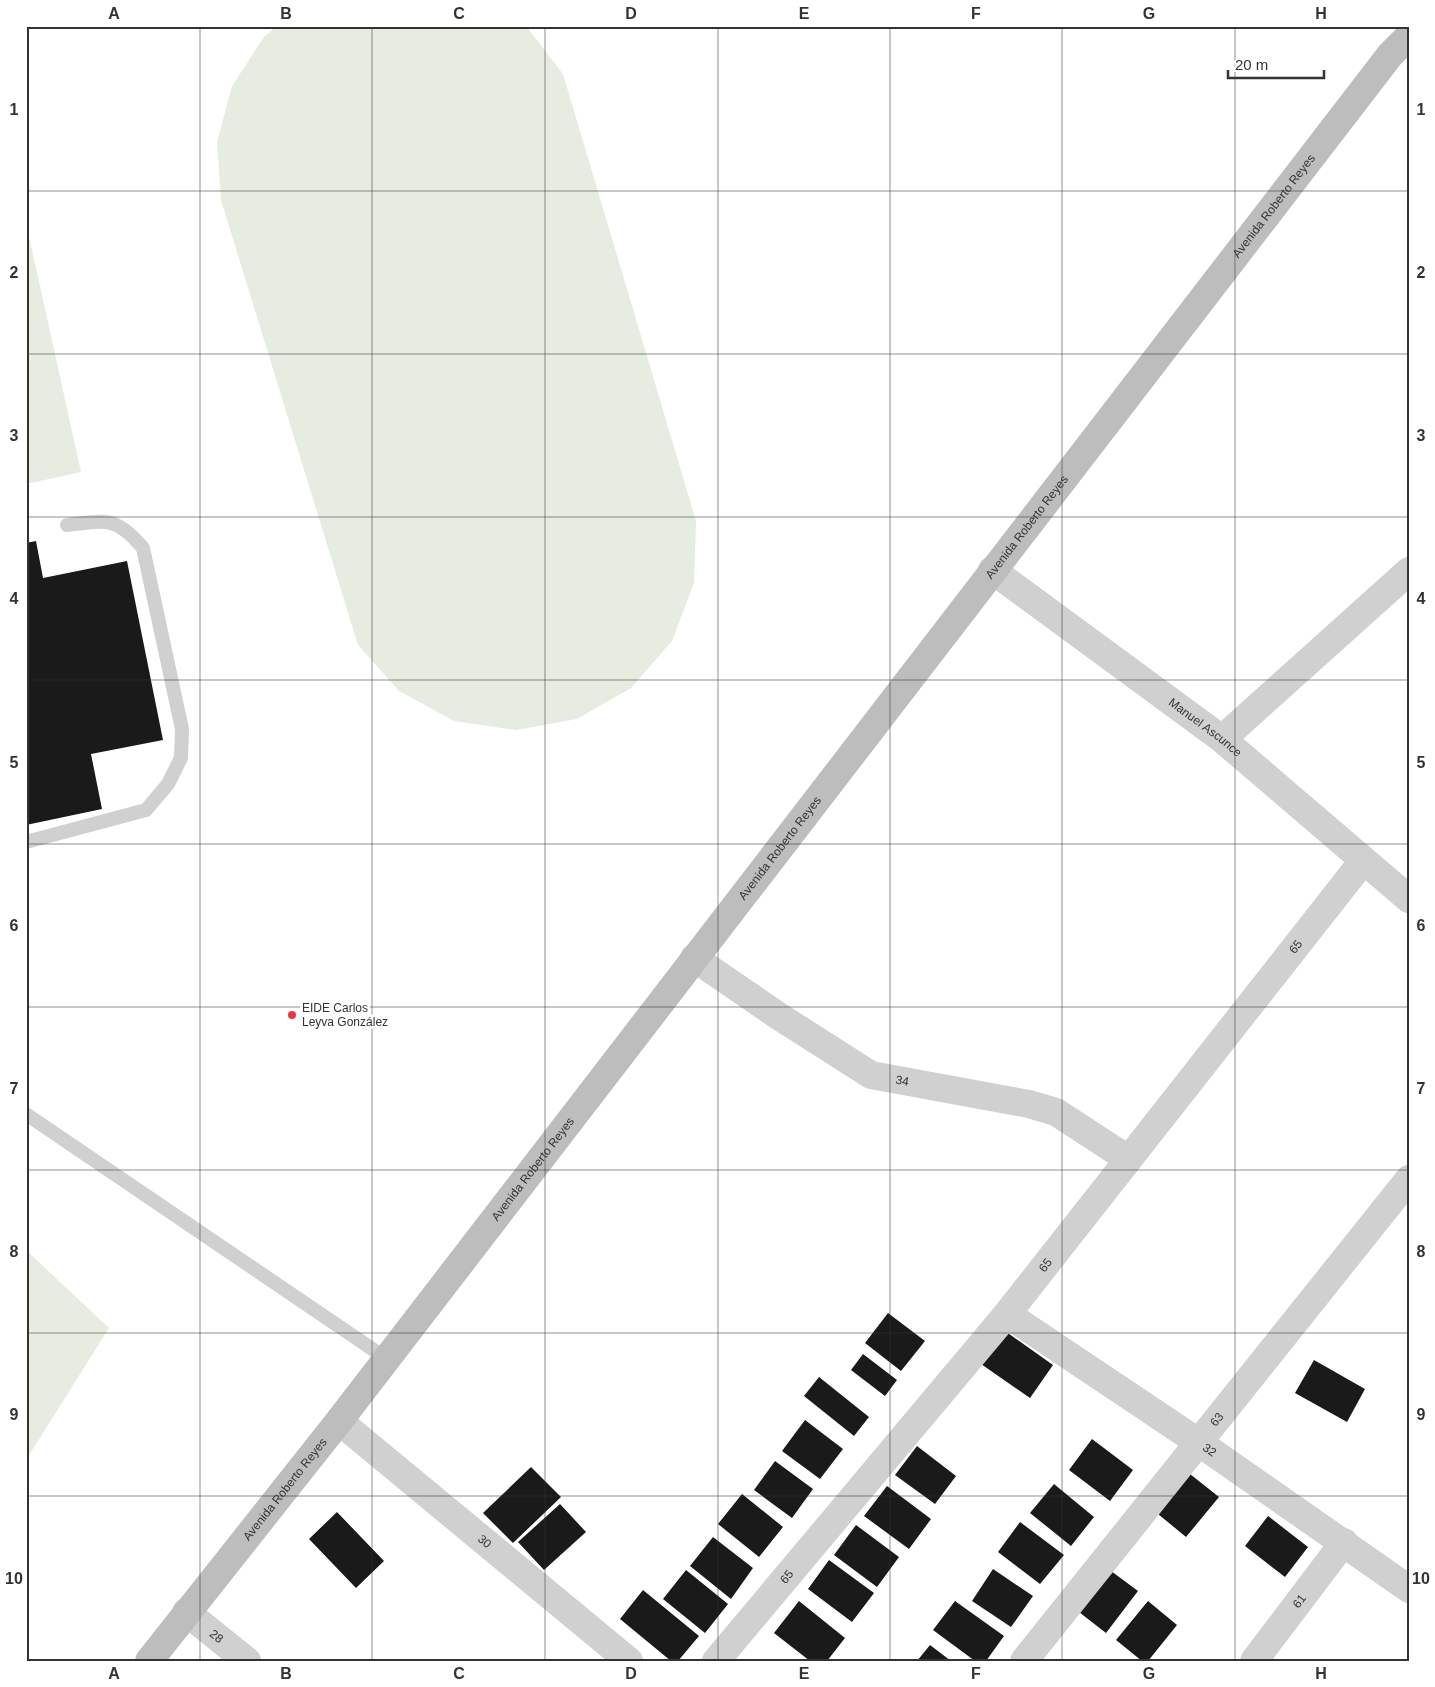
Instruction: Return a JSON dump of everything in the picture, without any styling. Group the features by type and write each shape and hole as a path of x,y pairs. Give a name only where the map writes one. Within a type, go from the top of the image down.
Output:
{"main road":[{"name":"Avenida Roberto Reyes","path":"149,1661 387,1359 1390,55 1409,36"}],"street":[{"name":"Manuel Ascunce","path":"992,570 1222,739 1409,899"},
{"path":"1222,739 1409,571"},
{"name":"65","path":"716,1661 1006,1314 1363,860"},
{"name":"34","path":"694,958 780,1017 871,1075 1029,1104 1056,1112 1128,1159"},
{"name":"63","path":"1024,1661 1409,1179"},
{"name":"32","path":"1006,1314 1198,1442 1409,1589"},
{"name":"30","path":"339,1421 629,1661"},
{"name":"61","path":"1254,1661 1344,1542"},
{"name":"28","path":"186,1612 247,1661"}],"lane":[{"path":"26,842 146,810 168,784 181,758 182,729 144,548 128,530 110,521 67,525"},
{"path":"26,1114 387,1359"}],"shaded area":[{"path":"277,26 526,26 563,74 696,521 694,583 672,641 631,688 577,719 516,730 454,721 399,691 358,645 221,200 217,142 232,86 264,37"},
{"path":"26,223 81,472 26,484"},
{"path":"26,1250 109,1328 26,1460"}],"building":[{"path":"36,541 43,578 127,561 163,740 91,754 102,809 26,825 26,543"},
{"path":"888,1313 925,1341 901,1371 865,1343"},
{"path":"1005,1331 1053,1365 1030,1398 981,1364"},
{"path":"863,1354 897,1380 885,1396 851,1370"},
{"path":"1314,1360 1365,1389 1347,1422 1295,1393"},
{"path":"819,1377 869,1417 854,1436 804,1396"},
{"path":"805,1420 843,1449 820,1479 782,1451"},
{"path":"1092,1439 1133,1470 1110,1501 1069,1470"},
{"path":"917,1446 956,1476 935,1504 895,1475"},
{"path":"775,1461 813,1489 792,1518 754,1490"},
{"path":"531,1467 561,1497 513,1543 483,1513"},
{"path":"1190,1474 1219,1497 1186,1537 1158,1514"},
{"path":"1054,1484 1094,1517 1071,1546 1030,1513"},
{"path":"887,1486 931,1519 909,1549 864,1516"},
{"path":"742,1494 783,1527 759,1557 718,1524"},
{"path":"560,1504 586,1532 544,1570 518,1542"},
{"path":"337,1512 384,1561 356,1588 309,1539"},
{"path":"1268,1516 1308,1547 1285,1577 1245,1546"},
{"path":"1020,1522 1064,1555 1040,1584 998,1552"},
{"path":"856,1525 899,1557 877,1587 834,1555"},
{"path":"713,1537 753,1568 731,1599 690,1566"},
{"path":"829,1560 874,1593 852,1622 808,1589"},
{"path":"993,1569 1033,1596 1011,1627 972,1601"},
{"path":"686,1570 728,1604 705,1633 663,1599"},
{"path":"1111,1571 1138,1591 1106,1633 1079,1612"},
{"path":"643,1590 699,1636 678,1661 671,1661 620,1619"},
{"path":"799,1601 845,1638 827,1661 810,1661 774,1633"},
{"path":"955,1601 1004,1636 986,1661 975,1661 933,1630"},
{"path":"1148,1601 1177,1625 1148,1661 1142,1661 1116,1640"},
{"path":"930,1645 951,1661 917,1661"}],"place":[{"name":"EIDE Carlos Leyva González","path":"292,1015"}]}
